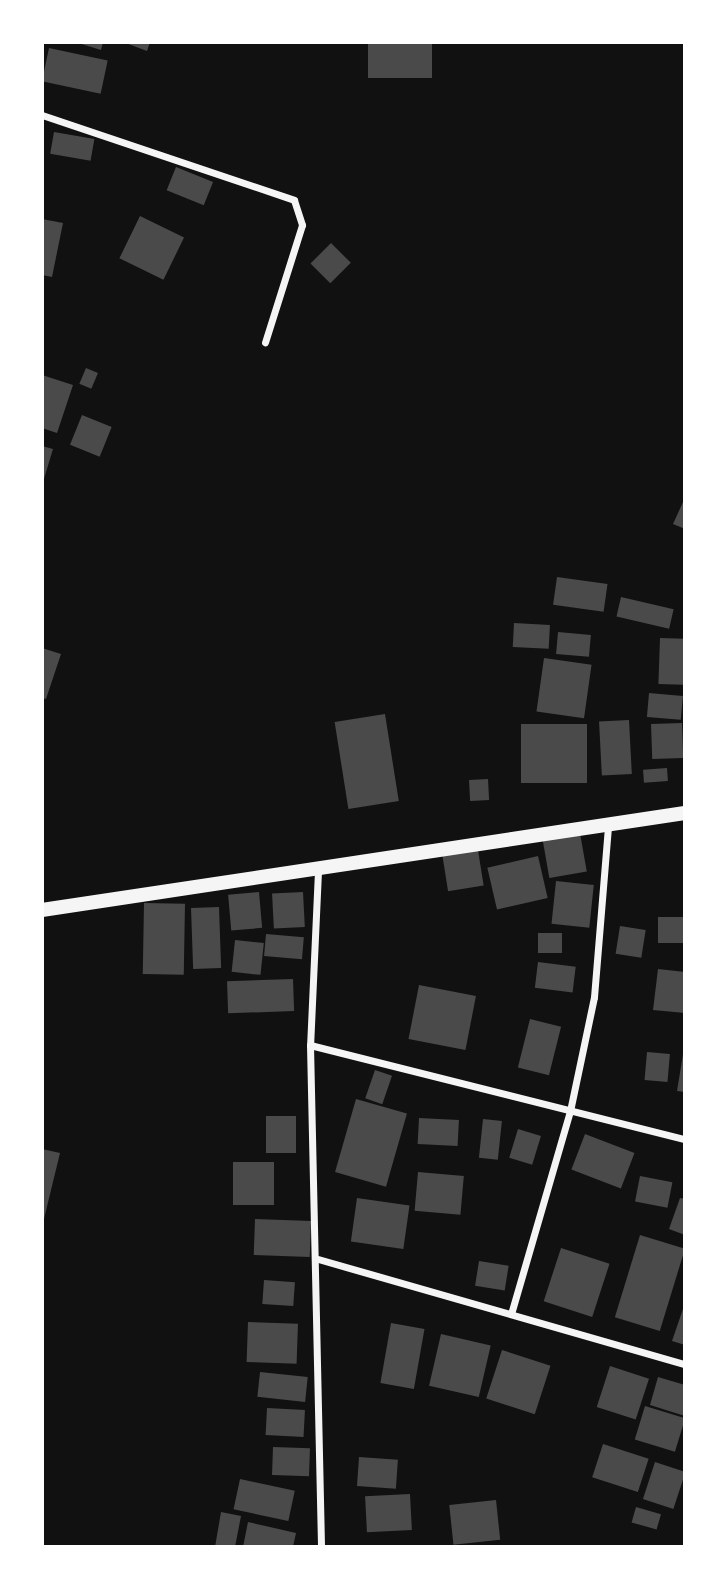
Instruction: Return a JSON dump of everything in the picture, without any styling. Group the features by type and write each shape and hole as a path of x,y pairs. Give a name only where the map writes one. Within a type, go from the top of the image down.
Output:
{"main road":[{"path":"42,910 318,871 685,813"}],"street":[{"path":"42,116 294,200 302,225 265,342"},
{"path":"511,1314 570,1111 594,997 608,825"},
{"path":"318,871 310,1045 318,1259 321,1547"},
{"path":"310,1045 685,1139"},
{"path":"318,1259 685,1364"}],"building":[{"path":"75,42 103,42 101,50"},
{"path":"123,42 150,42 147,51"},
{"path":"368,42 432,42 432,78 368,78"},
{"path":"49,48 108,60 101,94 42,81"},
{"path":"54,132 94,139 91,161 50,154"},
{"path":"176,167 213,182 204,205 167,190"},
{"path":"140,216 184,237 163,280 119,258"},
{"path":"42,219 63,223 52,277 42,275"},
{"path":"331,243 351,263 330,283 310,264"},
{"path":"86,368 98,373 91,389 79,384"},
{"path":"42,375 73,385 57,433 42,428"},
{"path":"82,415 112,427 100,457 70,445"},
{"path":"42,446 53,449 43,482 42,481"},
{"path":"683,502 685,503 685,529 673,524"},
{"path":"557,577 608,584 604,612 553,605"},
{"path":"621,597 674,609 669,629 617,616"},
{"path":"514,623 550,625 549,649 513,647"},
{"path":"558,632 591,635 589,657 556,654"},
{"path":"660,638 685,639 683,685 658,684"},
{"path":"42,648 61,654 46,699 42,698"},
{"path":"544,658 592,665 584,718 536,711"},
{"path":"649,693 683,696 681,720 647,717"},
{"path":"385,714 399,801 348,809 335,722"},
{"path":"629,720 632,774 602,775 599,722"},
{"path":"682,723 683,758 652,759 651,724"},
{"path":"521,724 587,724 587,783 521,783"},
{"path":"667,768 668,781 644,783 643,770"},
{"path":"488,779 489,800 470,801 469,780"},
{"path":"580,833 587,871 549,878 543,840"},
{"path":"478,850 484,886 448,891 442,856"},
{"path":"538,856 548,898 497,910 487,868"},
{"path":"556,881 594,885 589,928 552,924"},
{"path":"259,892 262,928 231,931 228,895"},
{"path":"303,892 305,927 274,929 272,894"},
{"path":"144,903 185,904 184,975 143,974"},
{"path":"219,907 221,968 193,969 191,908"},
{"path":"658,917 685,917 685,943 658,943"},
{"path":"620,926 646,930 641,958 616,954"},
{"path":"538,933 562,933 562,953 538,953"},
{"path":"266,934 304,937 302,959 264,956"},
{"path":"235,940 264,943 260,975 232,972"},
{"path":"538,962 576,967 573,992 535,988"},
{"path":"658,969 685,972 685,1013 653,1010"},
{"path":"293,979 294,1011 228,1013 227,981"},
{"path":"419,985 476,996 465,1050 409,1039"},
{"path":"530,1019 561,1027 549,1075 518,1068"},
{"path":"685,1048 685,1092 677,1091"},
{"path":"647,1052 670,1054 667,1082 645,1080"},
{"path":"375,1070 392,1076 382,1104 365,1098"},
{"path":"356,1099 407,1114 386,1187 335,1172"},
{"path":"266,1116 296,1116 296,1153 266,1153"},
{"path":"419,1118 459,1120 458,1146 418,1144"},
{"path":"483,1119 502,1121 498,1160 479,1158"},
{"path":"518,1129 541,1136 532,1165 509,1158"},
{"path":"585,1134 634,1153 621,1188 571,1169"},
{"path":"42,1149 60,1153 43,1223 42,1223"},
{"path":"233,1162 274,1162 274,1205 233,1205"},
{"path":"418,1172 464,1176 460,1215 415,1211"},
{"path":"640,1176 672,1182 667,1208 635,1202"},
{"path":"357,1198 409,1205 403,1249 351,1242"},
{"path":"680,1198 685,1199 685,1235 669,1229"},
{"path":"255,1219 311,1221 310,1257 254,1255"},
{"path":"640,1235 685,1249 660,1331 615,1317"},
{"path":"561,1248 610,1264 592,1317 544,1301"},
{"path":"479,1261 509,1266 505,1290 475,1286"},
{"path":"264,1280 295,1282 293,1306 262,1304"},
{"path":"685,1303 685,1345 672,1341"},
{"path":"248,1322 298,1324 297,1364 247,1362"},
{"path":"391,1323 424,1329 414,1389 380,1383"},
{"path":"441,1334 491,1345 479,1397 429,1386"},
{"path":"502,1350 551,1366 535,1414 486,1399"},
{"path":"610,1366 649,1379 636,1420 597,1407"},
{"path":"260,1372 308,1377 305,1402 257,1397"},
{"path":"658,1377 685,1385 685,1416 650,1405"},
{"path":"645,1406 685,1418 675,1452 635,1439"},
{"path":"267,1408 305,1410 304,1437 266,1435"},
{"path":"603,1444 649,1459 638,1492 592,1477"},
{"path":"273,1447 310,1448 309,1476 272,1475"},
{"path":"359,1457 398,1460 396,1489 357,1486"},
{"path":"655,1462 685,1472 673,1509 643,1499"},
{"path":"240,1479 295,1491 288,1521 234,1509"},
{"path":"410,1494 412,1530 367,1532 365,1496"},
{"path":"496,1500 500,1540 453,1545 449,1505"},
{"path":"636,1507 661,1514 657,1530 632,1522"},
{"path":"221,1512 241,1516 235,1547 215,1547"},
{"path":"248,1522 296,1533 293,1547 243,1547"}]}
